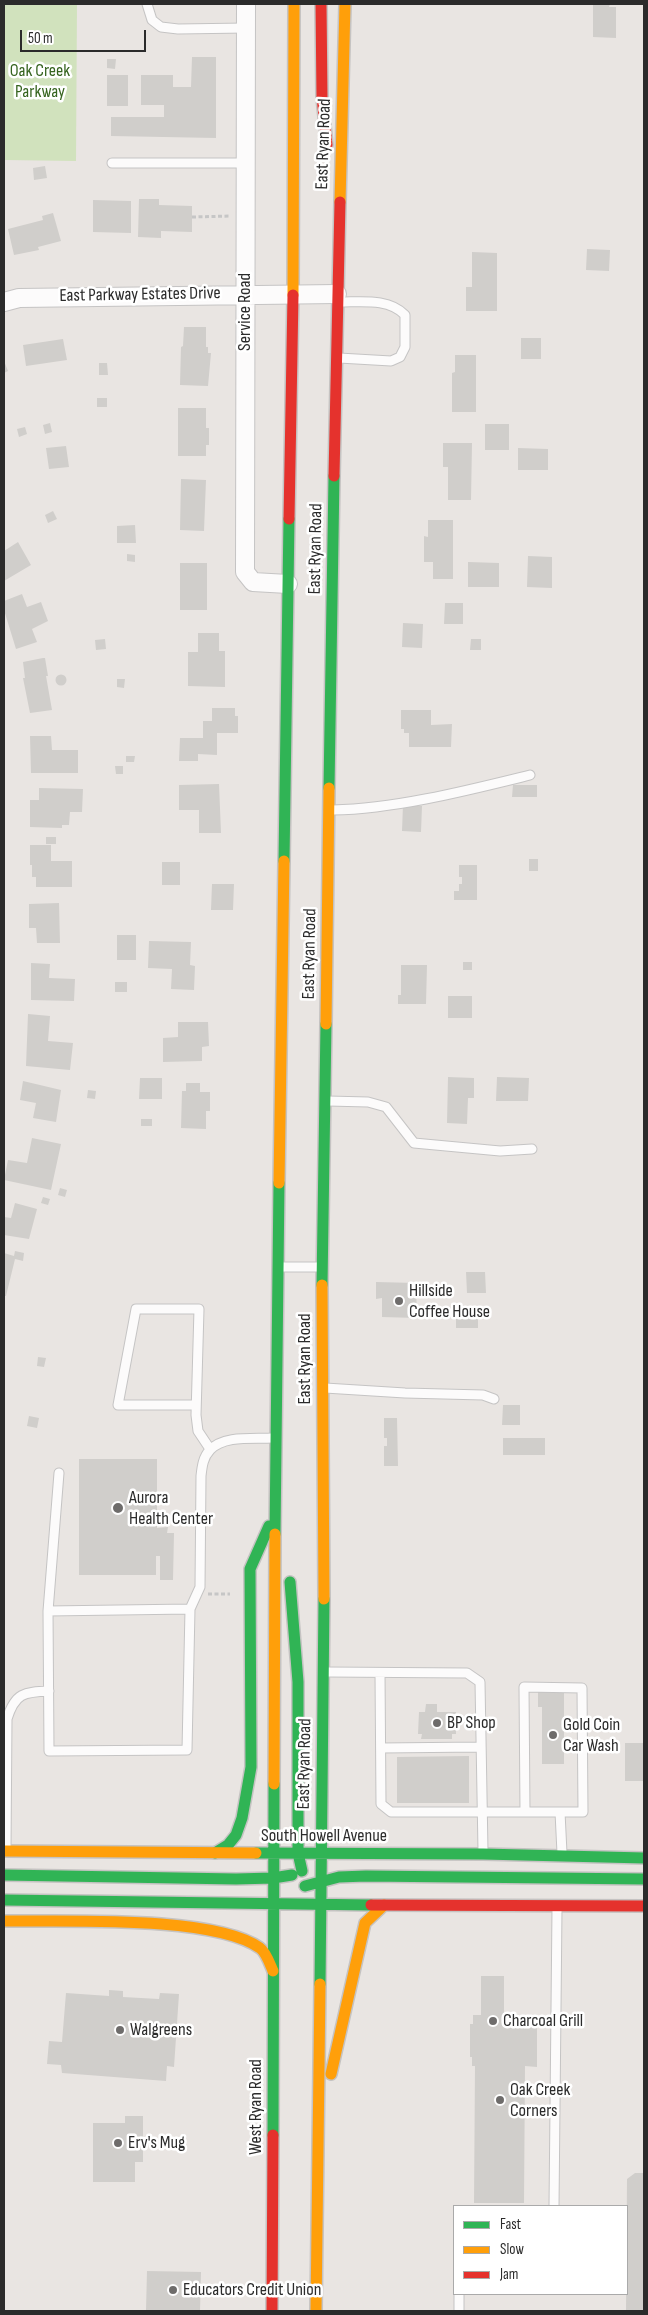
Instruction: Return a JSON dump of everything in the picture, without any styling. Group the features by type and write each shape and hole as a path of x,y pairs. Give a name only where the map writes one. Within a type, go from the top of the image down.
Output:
{"main road":[{"name":"East Ryan Road","path":"273,1903 274,1438 293,294 294,4"},
{"path":"320,4 322,97 339,233"},
{"name":"East Ryan Road","path":"322,1904 324,1672 322,1267 337,298 345,4"},
{"path":"274,1488 288,1552"},
{"path":"215,1853 228,1845 236,1835 242,1818 251,1767 250,1569 274,1515"},
{"path":"289,1570 298,1682 298,1853 302,1870 298,1889"},
{"name":"South Howell Avenue","path":"5,1851 483,1854 644,1858"},
{"path":"4,1876 273,1878 291,1876 302,1870 321,1853"},
{"path":"273,1903 298,1889 338,1877 644,1878"},
{"path":"298,1889 322,1904"},
{"path":"4,1900 644,1906"},
{"name":"West Ryan Road","path":"272,2311 273,1903"},
{"path":"316,2311 322,1904"},
{"path":"318,2132 361,1936 365,1923 384,1905"},
{"path":"4,1921 137,1923 191,1928 237,1936 262,1949 273,1972"}],"street":[{"name":"Service Road","path":"246,4 244,572 253,582 288,584"},
{"name":"East Parkway Estates Drive","path":"4,302 19,298 246,294 293,294 337,298"}],"lane":[{"path":"148,4 152,20 161,27 178,29 246,28"},
{"path":"112,163 246,163"},
{"path":"336,358 391,361 400,357 405,347 405,315 398,307 386,303 337,298"},
{"path":"330,810 370,808 480,787 530,775"},
{"path":"325,1101 368,1102 386,1107 414,1144 500,1151 532,1149"},
{"path":"278,1267 322,1267"},
{"path":"196,1404 118,1405 136,1309 199,1309 196,1404 198,1431 210,1449"},
{"path":"323,1387 405,1394 484,1395 494,1399"},
{"path":"59,1473 48,1611 49,1751 188,1750 190,1609 199,1590 201,1476 204,1459 210,1449 221,1443 235,1439 274,1438"},
{"path":"48,1611 190,1609"},
{"path":"324,1672 467,1673 480,1682 483,1854"},
{"path":"380,1673 381,1804 391,1812 482,1812 525,1812 583,1812 582,1688 524,1687 525,1812"},
{"path":"5,1851 7,1719 11,1706 18,1696 28,1692 49,1691"},
{"path":"381,1748 481,1747"},
{"path":"560,1812 562,1856"},
{"path":"554,2205 557,1905"},
{"path":"459,2295 459,2311"}],"path":[{"path":"192,217 230,216"},
{"path":"199,1590 209,1594 238,1594"}],"green space":[{"name":"Oak Creek Parkway","path":"4,4 77,4 76,161 4,160"}],"building":[{"path":"593,4 610,4 609,7 616,7 616,38 593,37"},
{"path":"192,57 216,57 216,138 111,136 111,117 164,117 164,105 141,105 141,75 173,75 173,87 191,87"},
{"path":"107,59 116,59 115,69 107,68"},
{"path":"107,75 128,75 128,106 107,106"},
{"path":"45,166 47,178 34,180 33,168"},
{"path":"139,199 159,199 159,205 192,206 192,232 161,231 161,238 138,237"},
{"path":"93,200 131,201 131,233 93,232"},
{"path":"53,213 61,241 38,247 39,250 14,255 8,229 43,220 42,216"},
{"path":"587,249 610,250 609,271 586,270"},
{"path":"472,252 497,253 497,311 466,311 466,287 472,287"},
{"path":"184,327 206,327 206,347 208,347 208,353 211,353 208,386 180,385 181,347 183,346"},
{"path":"521,338 541,338 541,359 521,359"},
{"path":"63,339 67,360 26,366 23,345"},
{"path":"455,355 476,355 476,412 452,412 452,373 455,372"},
{"path":"4,361 8,371 4,373"},
{"path":"99,363 107,363 108,375 99,375"},
{"path":"97,398 107,398 107,407 97,407"},
{"path":"178,408 206,408 206,428 209,428 209,445 206,445 206,456 178,456"},
{"path":"50,423 52,432 45,434 43,425"},
{"path":"485,424 509,424 509,450 485,450"},
{"path":"25,427 27,434 19,437 17,429"},
{"path":"443,443 472,443 471,500 448,500 448,467 443,467"},
{"path":"66,446 69,467 49,469 46,448"},
{"path":"518,448 548,449 548,470 518,470"},
{"path":"181,479 206,480 204,531 180,530"},
{"path":"53,511 57,519 48,523 45,515"},
{"path":"428,520 453,520 453,579 433,579 433,562 424,562 424,536 428,537"},
{"path":"135,525 136,543 117,543 117,526"},
{"path":"18,542 31,565 4,581 4,551"},
{"path":"127,554 135,555 135,562 127,561"},
{"path":"528,556 552,557 552,588 527,587"},
{"path":"468,562 499,563 499,587 468,587"},
{"path":"180,563 207,563 207,610 180,610"},
{"path":"22,594 27,607 41,602 48,621 32,629 37,642 16,649 4,610 4,601"},
{"path":"445,603 463,603 463,624 444,624"},
{"path":"403,623 423,624 422,648 402,647"},
{"path":"198,633 219,633 219,651 225,651 225,687 188,686 188,652 198,652"},
{"path":"105,639 106,649 96,650 95,640"},
{"path":"471,639 481,639 481,650 470,650"},
{"path":"45,658 52,710 30,713 23,678 25,678 23,662"},
{"path":"61,674 67,680 61,686 55,680"},
{"path":"117,679 125,679 124,688 117,687"},
{"path":"212,708 235,708 235,716 238,716 238,733 217,733 217,755 198,754 198,761 179,761 180,738 203,738 203,721 212,721"},
{"path":"401,710 431,710 431,725 452,724 451,747 409,747 409,733 404,733 404,729 401,729"},
{"path":"30,736 51,736 52,750 78,750 78,773 31,773"},
{"path":"126,756 135,756 134,762 126,762"},
{"path":"115,766 123,766 123,774 116,774"},
{"path":"219,784 221,833 199,833 199,810 179,810 179,785"},
{"path":"513,785 537,785 537,797 512,797"},
{"path":"39,788 83,789 82,812 70,812 69,825 62,825 62,828 30,827 30,800 39,800"},
{"path":"403,805 422,806 421,832 402,831"},
{"path":"46,837 56,837 56,844 46,844"},
{"path":"30,845 51,845 51,861 72,861 72,887 36,887 36,877 32,877 32,865 30,865"},
{"path":"529,859 538,859 538,871 529,871"},
{"path":"162,862 180,862 180,885 162,885"},
{"path":"459,865 477,865 477,900 454,900 454,891 459,891 459,884 462,884 462,877 459,877"},
{"path":"212,884 234,884 233,910 211,910"},
{"path":"59,903 60,943 37,943 36,928 29,928 29,904"},
{"path":"117,935 136,935 136,960 117,960"},
{"path":"149,941 191,942 190,965 195,966 194,990 171,989 172,969 148,968"},
{"path":"463,962 472,962 472,970 463,970"},
{"path":"31,963 50,964 49,978 75,979 74,1001 31,1000"},
{"path":"401,965 427,965 426,1004 398,1004 398,995 401,995"},
{"path":"115,982 127,982 127,992 115,992"},
{"path":"448,996 472,996 472,1018 448,1018"},
{"path":"28,1014 50,1016 48,1041 73,1043 70,1070 26,1066"},
{"path":"178,1022 208,1022 209,1046 202,1047 202,1061 163,1062 163,1038 178,1037"},
{"path":"448,1077 474,1078 474,1098 468,1098 467,1124 447,1123"},
{"path":"497,1077 529,1078 528,1101 496,1101"},
{"path":"140,1078 162,1078 162,1099 139,1099"},
{"path":"23,1081 61,1090 56,1122 33,1118 36,1103 20,1100"},
{"path":"186,1083 200,1083 200,1092 210,1092 210,1111 206,1111 206,1129 181,1128 182,1091 186,1091"},
{"path":"88,1090 96,1091 95,1099 87,1098"},
{"path":"141,1119 152,1119 152,1126 141,1126"},
{"path":"32,1138 61,1144 51,1190 4,1180 8,1160 27,1163"},
{"path":"60,1188 67,1190 65,1197 58,1195"},
{"path":"43,1197 50,1199 48,1205 41,1203"},
{"path":"15,1203 37,1209 29,1239 4,1235 4,1217 11,1218"},
{"path":"15,1251 24,1253 23,1261 15,1259 6,1296 4,1296 4,1253 14,1256"},
{"path":"466,1272 485,1272 486,1293 467,1293"},
{"name":"Hillside Coffee House","path":"376,1282 416,1283 417,1318 382,1317 382,1298 376,1299"},
{"path":"456,1318 478,1318 478,1328 456,1328"},
{"path":"38,1357 46,1358 44,1367 37,1366"},
{"path":"503,1405 520,1405 520,1425 502,1425"},
{"path":"29,1416 39,1418 37,1428 27,1426"},
{"path":"384,1418 397,1418 398,1466 384,1466 384,1446 387,1446 387,1438 384,1438"},
{"path":"503,1438 545,1438 545,1455 503,1455"},
{"name":"Aurora Health Center","path":"79,1459 157,1459 157,1528 168,1527 167,1533 174,1533 173,1580 160,1580 160,1556 156,1556 156,1575 79,1575"},
{"name":"Gold Coin Car Wash","path":"538,1692 564,1692 564,1764 542,1764 542,1707 538,1707"},
{"name":"BP Shop","path":"426,1704 437,1704 437,1712 456,1712 456,1734 452,1734 452,1739 421,1739 422,1734 418,1734 419,1712 425,1712"},
{"path":"625,1743 644,1743 644,1781 625,1781"},
{"path":"469,1756 469,1803 397,1803 397,1757"},
{"name":"Oak Creek Corners","path":"481,1976 504,1976 504,2016 537,2016 537,2067 525,2066 524,2203 474,2203 475,2066 472,2066 472,2057 470,2057 470,2024 473,2024 473,2015 481,2015"},
{"name":"Walgreens","path":"109,1990 123,1991 123,1997 159,1999 160,1993 179,1994 174,2067 167,2066 166,2081 62,2073 61,2065 47,2064 49,2041 62,2042 66,1993 109,1996"},
{"name":"Erv's Mug","path":"125,2116 143,2116 143,2162 135,2162 135,2182 93,2182 93,2123 125,2123"},
{"path":"635,2173 644,2173 644,2311 626,2311 626,2295 628,2295 627,2179"},
{"name":"Educators Credit Union","path":"147,2271 201,2272 200,2311 146,2310"}],"traffic: fast":[{"path":"329,788 334,476"},
{"path":"284,861 289,519"},
{"path":"322,1285 326,1024"},
{"path":"275,1534 279,1183"},
{"path":"215,1853 228,1845 236,1835 242,1818 251,1767 250,1569 269,1526"},
{"path":"290,1582 298,1682 298,1853 302,1871"},
{"path":"320,1984 324,1599"},
{"path":"273,2135 274,1784"},
{"path":"256,1853 483,1854 644,1858"},
{"path":"4,1875 236,1879 273,1878 292,1875"},
{"path":"305,1886 339,1877 366,1876 644,1879"},
{"path":"4,1900 371,1905"}],"traffic: slow":[{"path":"293,295 294,4"},
{"path":"340,202 345,4"},
{"path":"326,1024 329,788"},
{"path":"279,1183 284,861"},
{"path":"322,1285 324,1599"},
{"path":"274,1784 275,1534"},
{"path":"4,1851 256,1853"},
{"path":"331,2074 365,1923 384,1905"},
{"path":"4,1921 137,1922 209,1930 238,1937 260,1948 266,1955 273,1971"},
{"path":"316,2311 320,1984"}],"traffic: jam":[{"path":"321,4 322,97 327,145"},
{"path":"334,476 340,202"},
{"path":"289,519 293,295"},
{"path":"371,1905 644,1906"},
{"path":"272,2311 273,2135"}],"place":[{"name":"Hillside Coffee House","path":"399,1301"},
{"name":"Aurora Health Center","path":"118,1508"},
{"name":"BP Shop","path":"437,1723"},
{"name":"Gold Coin Car Wash","path":"553,1735"},
{"name":"Charcoal Grill","path":"493,2021"},
{"name":"Walgreens","path":"120,2030"},
{"name":"Oak Creek Corners","path":"500,2100"},
{"name":"Erv's Mug","path":"118,2143"},
{"name":"Educators Credit Union","path":"173,2290"}]}
